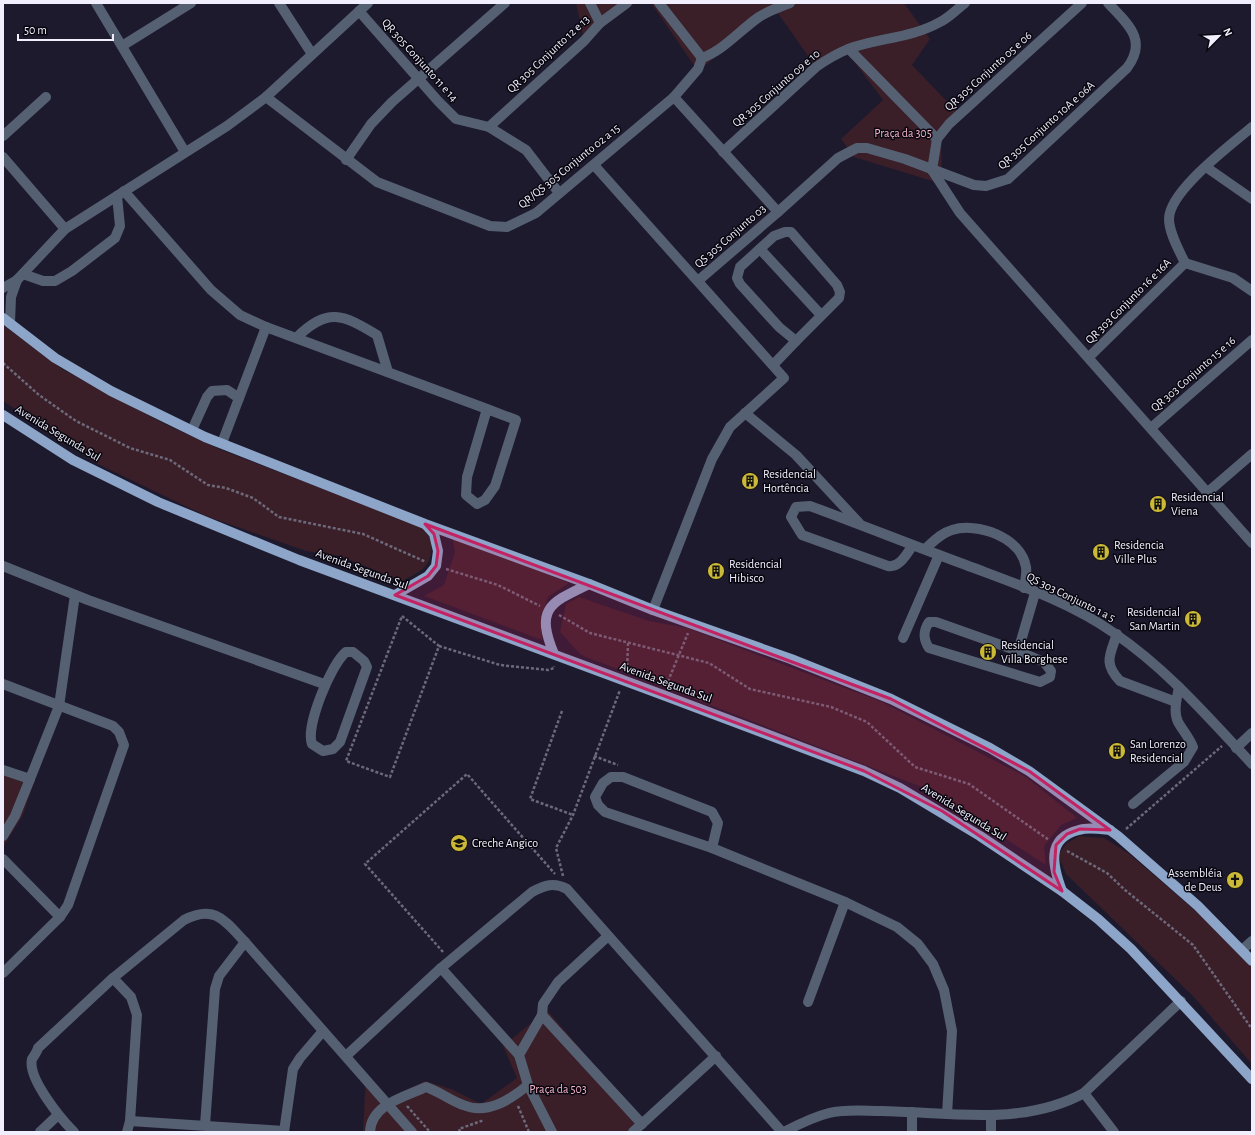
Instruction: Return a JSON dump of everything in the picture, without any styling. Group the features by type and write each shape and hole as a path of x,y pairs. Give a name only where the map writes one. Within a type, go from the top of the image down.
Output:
{"main road":[{"path":"7,321 54,358 111,391 222,443 425,524 589,584 653,610 791,659 884,696 951,729 1029,771 1114,833 1198,906 1252,961"},
{"name":"Avenida Segunda Sul","path":"3,415 73,460 158,502 299,560 663,694 864,771 900,788 980,836 1062,891 1098,919 1131,949 1252,1079"},
{"path":"395,595 428,576 436,566 438,551 434,534 425,524"},
{"path":"554,654 547,637 545,623 548,609 556,600 589,584"},
{"path":"1062,891 1054,872 1053,857 1056,845 1066,834 1080,829 1114,833"}],"street":[{"path":"96,3 185,152"},
{"path":"122,46 191,3"},
{"path":"279,3 312,54"},
{"path":"3,288 20,277 65,229 226,126 266,97 368,3"},
{"path":"346,160 371,124 419,79 505,3"},
{"path":"590,3 600,23"},
{"name":"QR 305 Conjunto 12 e 13","path":"489,127 584,41 600,23 627,3"},
{"path":"659,3 702,58 712,54 722,47 760,17 790,3"},
{"name":"QR 305 Conjunto 09 e 10","path":"723,152 816,68 832,56 849,48 914,33 941,22 965,3"},
{"name":"QR 305 Conjunto 05 e 06","path":"937,139 963,111 1082,3"},
{"name":"QR 305 Conjunto 10A e 06A","path":"778,212 838,158 857,148 880,151 974,185 986,186 1008,179 1127,68 1135,58 1137,47 1130,27 1108,3"},
{"name":"QR 305 Conjunto 11 e 14","path":"359,11 456,119 489,127 526,150 559,193"},
{"path":"849,48 937,139 932,170 960,213 1252,543"},
{"name":"QR/QS 305 Conjunto 02 a 15","path":"266,97 346,160 377,182 490,226 507,227 536,213 674,97 698,69 702,58"},
{"path":"3,136 46,97"},
{"path":"674,97 778,212"},
{"path":"1252,127 1206,167 1177,198 1171,208 1169,220 1175,241 1185,262 1233,278 1252,291"},
{"path":"3,157 65,229"},
{"path":"594,165 784,378 730,427 712,459 653,610"},
{"path":"1206,167 1252,199"},
{"path":"20,277 43,281 55,281 115,238 120,226 120,193"},
{"path":"120,193 211,290 240,315 266,327 388,372 487,409 516,420 495,486 486,500 477,504 466,495 467,477 487,409"},
{"name":"QS 305 Conjunto 03","path":"698,280 778,212"},
{"path":"773,365 839,298 840,292 836,285 791,232 785,232 774,236 740,267 737,278 779,327 796,341"},
{"path":"760,249 821,315"},
{"name":"QR 303 Conjunto 16 e 16A","path":"1089,358 1185,262"},
{"path":"7,321 11,297 20,277"},
{"path":"296,338 310,324 321,319 339,316 377,335 388,372"},
{"path":"222,443 266,327"},
{"name":"QR 303 Conjunto 15 e 16","path":"1151,428 1252,340"},
{"path":"192,430 207,397 212,391 218,389 227,390 240,398"},
{"path":"745,413 796,455 861,525"},
{"path":"1208,492 1252,454"},
{"name":"QS 303 Conjunto 1 a 5","path":"913,545 901,562 892,567 802,535 791,518 796,507 810,506 861,525 913,545 925,550 1024,588 1092,619 1117,634 1160,668 1252,764"},
{"path":"925,550 938,537 952,530 977,528 1001,536 1017,547 1026,567 1024,588"},
{"path":"903,638 939,555"},
{"path":"3,566 75,595 324,684"},
{"path":"1018,651 1036,593"},
{"path":"3,836 16,816 59,706 75,595"},
{"path":"929,622 936,622 1018,651 1044,662 1051,671 1050,676 1040,682 929,648 925,642 924,634 929,622"},
{"path":"1117,634 1108,660 1109,667 1113,674 1120,681 1176,702"},
{"path":"346,652 353,652 364,661 367,667 340,742 333,749 326,751 315,747 310,740 310,735 324,684 341,656 346,652"},
{"path":"3,684 113,726 119,732 124,745 74,888 60,917 3,973"},
{"path":"1133,804 1184,762 1193,747 1190,739 1178,721 1175,708 1179,687"},
{"path":"1236,748 1252,733"},
{"path":"3,770 30,779"},
{"path":"712,848 718,823 716,816 706,809 623,777 611,777 603,783 595,797 598,805 605,812 712,848 845,902 897,927 918,944 933,964 944,990 952,1030 947,1114"},
{"path":"3,858 60,917"},
{"path":"346,1056 441,968 532,892 543,886 552,884 563,885 783,1132 803,1121 841,1111 912,1112 991,1116 1050,1108 1067,1102 1084,1093 1181,1002"},
{"path":"808,1002 845,902"},
{"path":"74,1132 58,1115 34,1076 32,1060 38,1048 49,1036 113,978 184,920 195,914 207,912 224,920 245,942 412,1132"},
{"path":"519,1056 542,1015 543,1004 558,982 608,936"},
{"path":"1242,950 1252,941"},
{"path":"205,1124 215,989 219,976 245,942"},
{"path":"441,968 519,1056 528,1085 552,1132"},
{"path":"113,978 131,997 137,1015 130,1121 127,1132"},
{"path":"542,1015 642,1124"},
{"path":"130,1121 205,1124 284,1132 293,1069 300,1058 323,1031"},
{"path":"633,1132 716,1056"},
{"path":"370,1132 371,1123 376,1113 388,1104 426,1088 438,1091 463,1105 478,1110 499,1105 528,1085"},
{"path":"1084,1093 1114,1132"},
{"path":"912,1112 912,1132"},
{"path":"40,1132 58,1115"},
{"path":"991,1116 991,1132"}],"path":[{"path":"3,363 39,396 76,421 130,448 170,460 208,486 226,488 253,498 279,517 363,534 436,566 498,585 537,606 548,609 590,633 709,663 750,689 830,707 867,722 915,767 969,784 1056,845 1107,872 1125,890 1193,945 1252,1029"},
{"path":"439,646 390,777 346,761 402,616 439,646 500,665 534,670 548,670 554,668 554,654"},
{"path":"663,694 692,624"},
{"path":"563,885 556,848 573,815 615,700 628,670 628,643"},
{"path":"562,711 530,800 573,815"},
{"path":"1114,833 1228,740"},
{"path":"448,948 443,952 365,864 467,774 563,885"},
{"path":"512,1109 518,1106 529,1132"},
{"path":"460,1132 459,1129 485,1119"}],"highlighted area":[{"path":"425,524 891,699 1029,771 1110,830 1080,829 1067,834 1056,845 1054,872 1062,891 942,811 864,771 395,595 428,576 436,566 438,551 434,534"}],"green space":[{"path":"576,3 635,3 584,41"},
{"name":"Praça da 305","path":"651,3 904,3 930,39 912,65 959,114 941,132 942,184 854,157 841,139 883,100 844,48 813,63 775,9 698,71"},
{"path":"3,325 62,369 165,424 219,449 420,526 432,540 432,549 428,562 416,574 402,581 340,556 306,551 206,516 98,464 3,401"},
{"path":"452,536 569,583 548,597 541,619 542,640 424,596 444,585 455,552"},
{"path":"579,597 649,621 687,628 882,702 1026,777 1077,818 1061,825 1044,846 1046,865 927,789 581,655 560,632 566,604"},
{"path":"3,766 35,778 23,815 3,847"},
{"path":"1079,836 1104,838 1128,853 1252,959 1252,1064 1193,996 1066,874 1058,855 1066,844"},
{"name":"Praça da 503","path":"547,1010 644,1123 634,1132 363,1132 366,1073 387,1099 425,1081 451,1089 481,1104 517,1078 503,1046"}],"place":[{"name":"Residencial Hortência","path":"750,481"},
{"name":"Residencial Viena","path":"1158,504"},
{"name":"Residencia Ville Plus","path":"1101,552"},
{"name":"Residencial Hibisco","path":"716,571"},
{"name":"Residencial San Martin","path":"1193,619"},
{"name":"Residencial Villa Borghese","path":"988,652"},
{"name":"San Lorenzo Residencial","path":"1117,751"},
{"name":"Creche Angico","path":"459,843"},
{"name":"Assembléia de Deus","path":"1235,880"}]}
